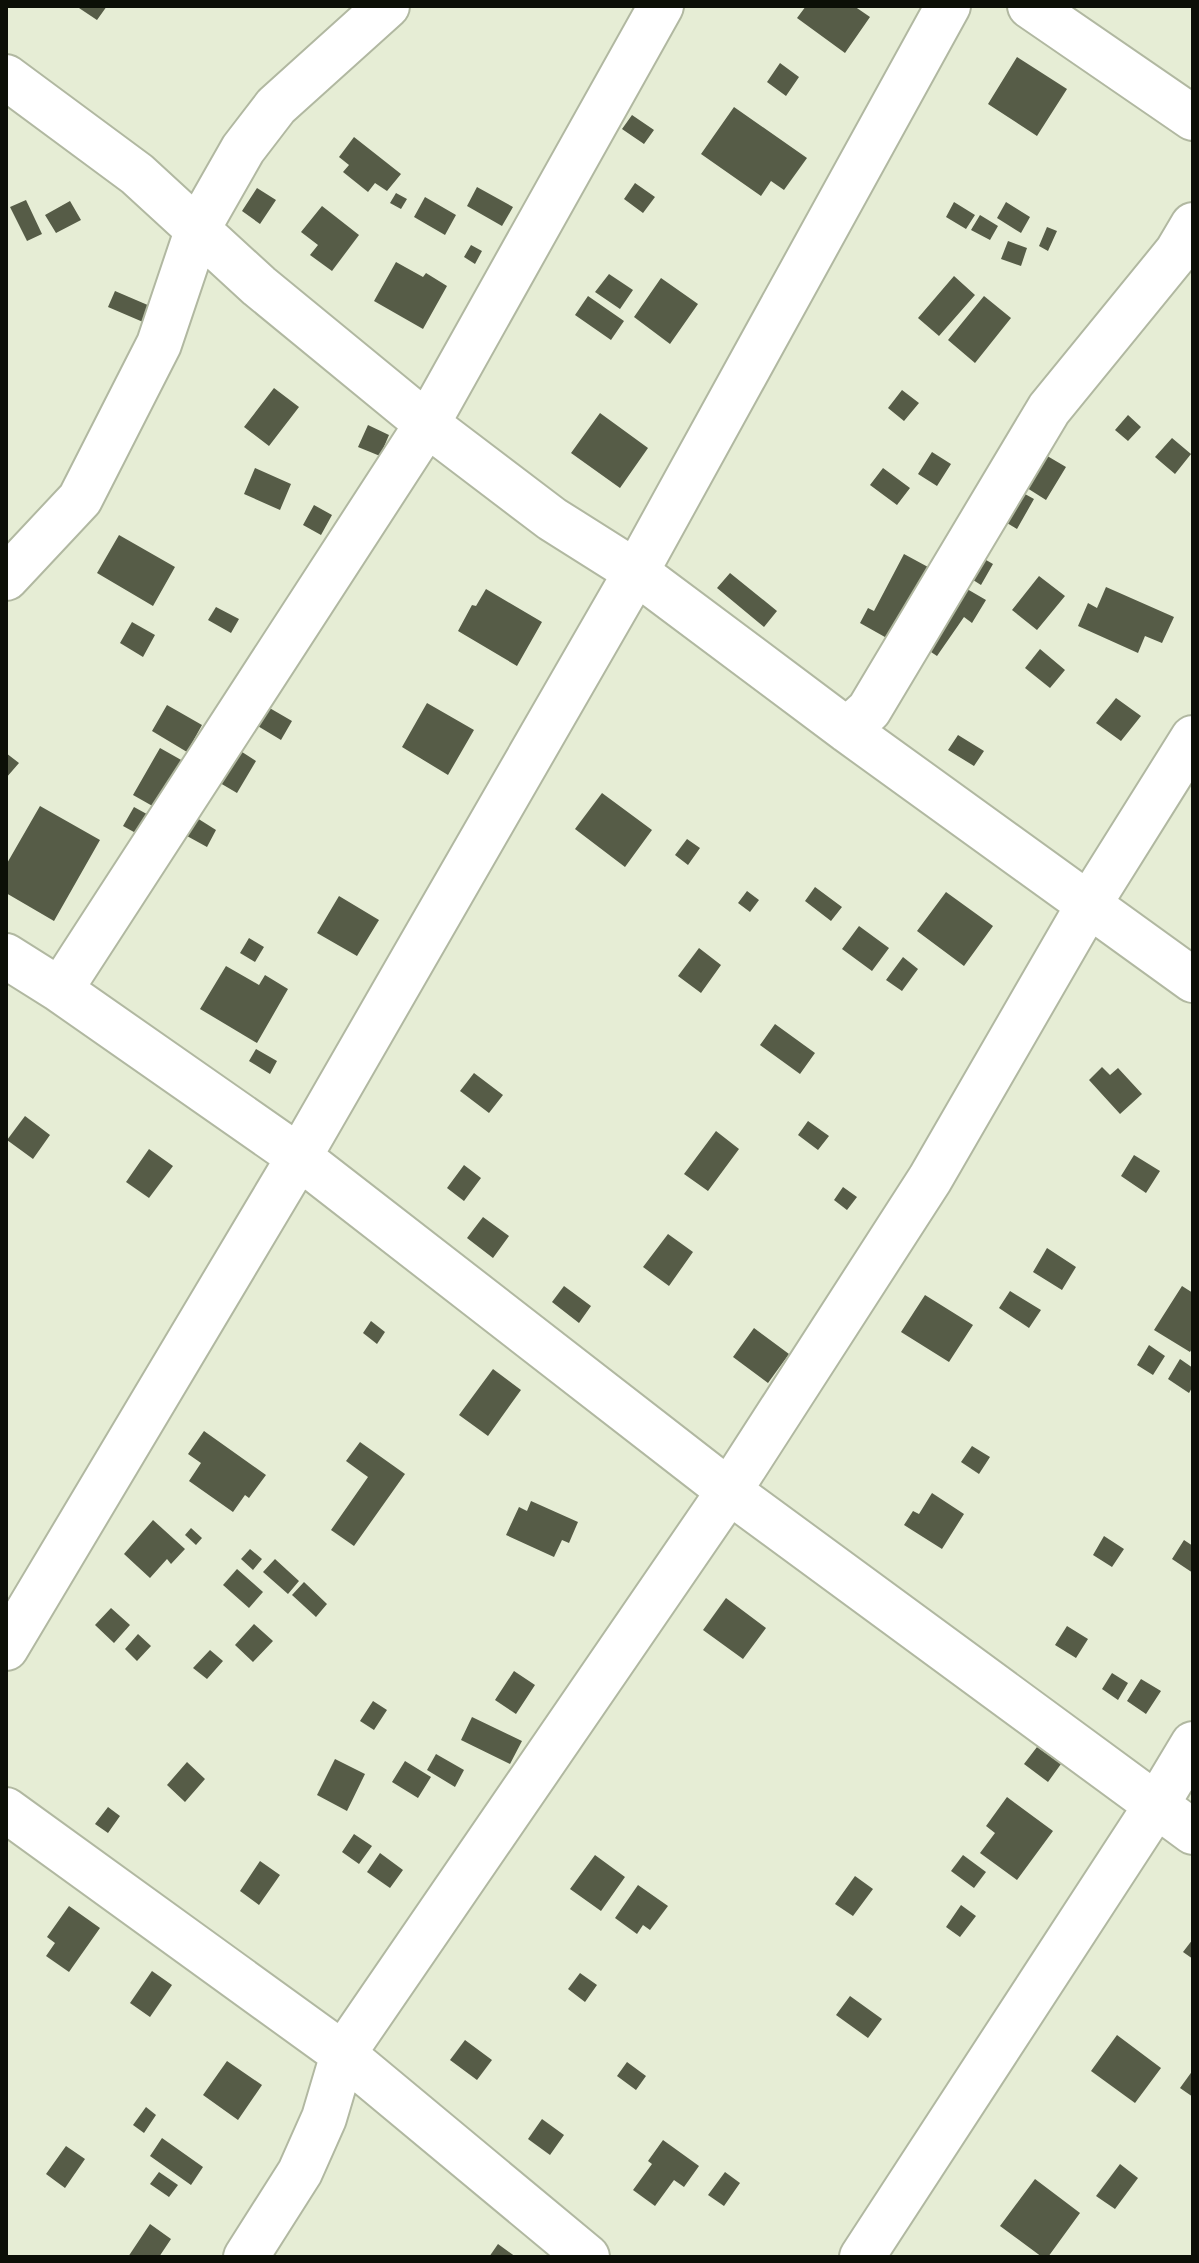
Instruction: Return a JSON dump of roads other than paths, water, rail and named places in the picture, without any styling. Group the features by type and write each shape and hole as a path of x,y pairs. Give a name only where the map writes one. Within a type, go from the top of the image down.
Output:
{"street":[{"path":"6,578 80,499 159,344 198,228 243,149 276,106 387,6"},
{"path":"60,990 427,424 661,6"},
{"path":"6,1648 299,1157 636,572 948,6"},
{"path":"1030,6 1193,118"},
{"path":"6,77 137,174 259,286 427,424 552,519 636,572 847,730 1193,980"},
{"path":"847,730 869,710 1049,409 1177,252 1193,225"},
{"path":"246,2257 300,2172 324,2118 343,2054 729,1491 930,1179 1089,904 1193,738"},
{"path":"6,956 60,990 299,1157 729,1491 1193,1832"},
{"path":"862,2257 1193,1744"},
{"path":"6,1810 343,2054 587,2257"}]}
